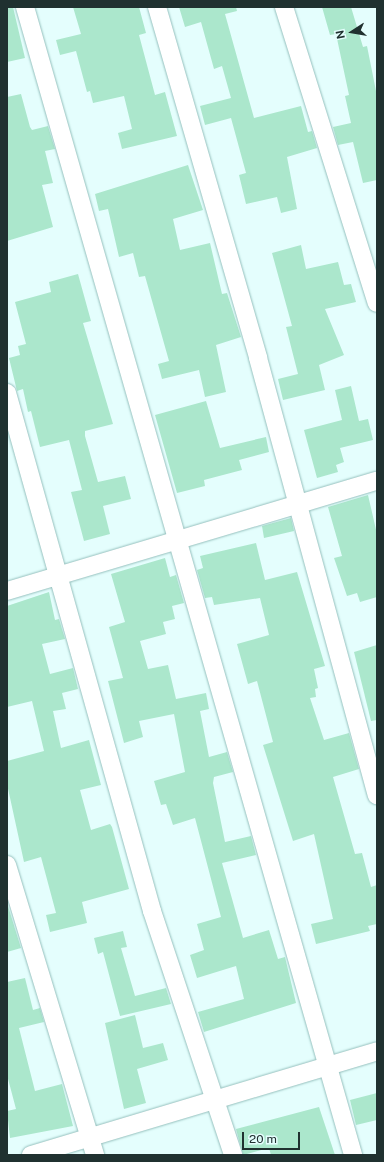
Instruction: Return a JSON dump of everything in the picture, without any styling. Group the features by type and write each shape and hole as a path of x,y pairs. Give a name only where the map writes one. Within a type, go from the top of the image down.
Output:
{"street":[{"path":"25,7 88,218 176,540 353,1155"},
{"path":"157,7 298,504 377,795"},
{"path":"284,7 377,303"},
{"path":"7,393 61,577 152,911 233,1155"},
{"path":"7,590 61,577 176,540 377,481"},
{"path":"7,865 95,1155"},
{"path":"31,1155 327,1064 377,1051"}],"building":[{"path":"7,7 13,7 25,58 7,62"},
{"path":"73,7 139,7 146,33 139,35 155,95 165,92 177,136 122,149 118,133 132,129 124,96 93,103 90,91 87,92 76,51 60,55 56,40 81,34"},
{"path":"179,7 236,7 237,11 225,14 254,118 301,106 308,132 312,131 317,148 287,157 297,209 281,213 277,197 246,204 239,175 246,173 231,118 205,125 200,106 231,98 222,66 214,69 201,22 185,27"},
{"path":"322,7 351,7 363,47 367,46 377,96 377,180 363,183 353,142 338,145 333,127 351,123 345,96 349,95 336,34 330,35"},
{"path":"21,94 30,127 32,130 48,126 55,149 45,151 53,183 42,185 53,227 7,241 7,97"},
{"path":"188,165 203,210 173,219 180,250 210,243 222,294 227,293 241,337 216,345 226,392 205,397 199,370 162,379 158,364 169,361 145,276 139,277 133,253 119,257 108,209 99,211 95,194"},
{"path":"301,245 306,269 338,262 344,285 351,284 356,302 325,309 344,355 319,365 325,390 283,400 278,379 298,374 286,327 292,326 272,253"},
{"path":"78,274 91,321 83,323 113,424 85,431 85,436 98,482 125,476 131,499 103,506 110,534 84,541 71,492 82,490 69,440 40,447 31,411 28,412 23,389 17,391 9,358 20,355 18,346 26,344 15,302 51,292 49,282"},
{"path":"351,386 359,421 368,419 373,440 340,448 344,462 336,465 338,472 317,478 304,430 342,420 335,390"},
{"path":"206,401 220,448 266,437 269,452 239,460 242,470 204,480 205,486 177,493 155,415"},
{"path":"368,495 377,534 377,597 360,602 357,593 347,596 334,558 342,556 328,507"},
{"path":"291,518 294,531 264,538 262,526"},
{"path":"256,543 265,580 297,572 325,666 314,669 318,688 315,689 316,697 310,698 324,740 349,733 359,769 333,777 355,854 362,853 371,887 377,885 377,924 368,926 370,931 316,944 311,924 333,919 314,834 293,841 263,745 273,742 257,681 248,684 237,644 269,635 260,598 214,605 212,597 205,598 197,570 203,568 200,556"},
{"path":"165,558 170,577 176,575 184,603 172,606 175,619 163,622 166,634 140,641 148,669 168,665 176,699 206,693 209,709 200,711 209,757 227,752 233,772 214,777 213,783 225,842 251,836 256,855 222,863 243,938 269,930 278,959 285,957 296,1003 204,1032 198,1012 244,999 236,966 197,978 190,955 204,950 197,924 221,917 195,818 173,825 166,804 161,805 154,781 185,772 174,714 139,721 143,737 124,743 108,681 123,678 109,627 125,622 111,574"},
{"path":"49,592 55,620 59,619 65,639 42,644 50,674 73,668 78,689 62,693 66,709 53,711 61,748 89,740 101,785 80,790 91,830 110,824 112,827 129,889 82,902 87,923 50,932 46,915 56,913 41,857 24,862 7,784 7,761 44,751 32,701 7,707 7,606"},
{"path":"377,645 377,720 371,721 354,652"},
{"path":"7,903 21,948 7,952"},
{"path":"123,931 127,947 121,948 135,996 166,988 171,1004 120,1016 103,952 98,954 94,938"},
{"path":"25,978 33,1010 40,1008 44,1022 19,1028 35,1091 62,1084 73,1126 10,1138 7,1111 16,1109 7,1075 7,982"},
{"path":"135,1015 143,1048 163,1043 168,1060 137,1069 146,1103 124,1109 105,1023"},
{"path":"377,1093 377,1120 356,1125 350,1100"},
{"path":"319,1107 335,1155 271,1155 269,1148 243,1155 236,1129"}]}
